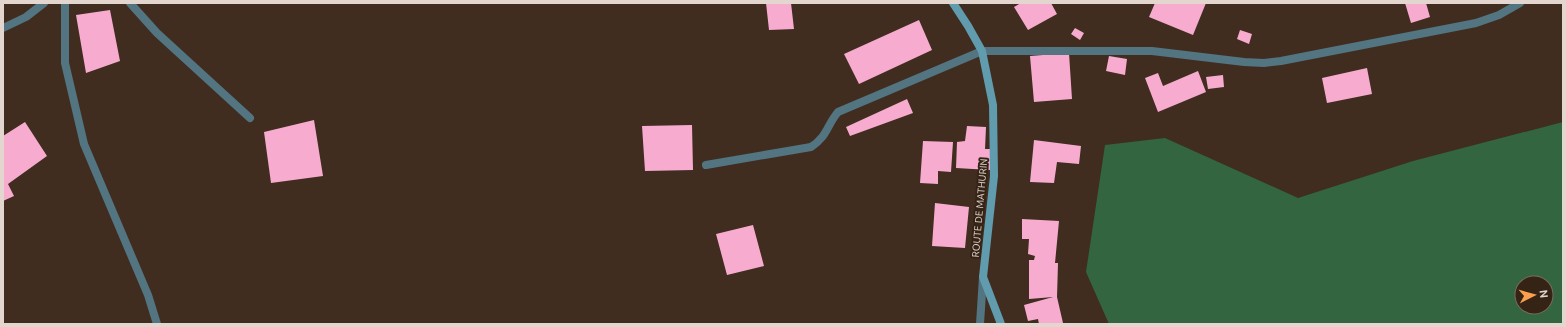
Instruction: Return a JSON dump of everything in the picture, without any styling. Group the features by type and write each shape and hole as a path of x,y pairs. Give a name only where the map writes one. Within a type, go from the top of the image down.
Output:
{"street":[{"path":"3,28 26,17 44,3"},
{"path":"65,3 65,64 84,144 148,295 157,324"},
{"path":"130,3 157,34 250,118"},
{"name":"ROUTE DE MATHURIN","path":"953,3 982,51 993,105 994,176 983,277 1001,324"},
{"path":"706,165 810,147 822,139 833,118 838,112 982,51 1152,51 1264,63 1476,23 1499,15 1520,3"},
{"path":"980,324 983,277"}],"green space":[{"path":"1563,122 1563,324 1109,324 1086,272 1105,145 1165,138 1298,198 1413,161"}],"building":[{"path":"766,3 791,3 794,29 769,30"},
{"path":"1021,3 1051,3 1057,14 1028,30 1014,7"},
{"path":"1155,3 1206,3 1193,35 1149,17"},
{"path":"1405,3 1426,3 1430,17 1411,23"},
{"path":"110,10 120,61 86,73 76,15"},
{"path":"919,20 932,50 859,84 844,54"},
{"path":"1075,28 1084,33 1080,40 1071,34"},
{"path":"1240,30 1252,34 1249,44 1237,39"},
{"path":"1069,53 1072,99 1034,102 1030,56"},
{"path":"1109,56 1127,59 1125,75 1106,71"},
{"path":"1367,68 1372,94 1327,103 1322,78"},
{"path":"1198,71 1206,92 1158,112 1145,78 1158,73 1163,86"},
{"path":"1223,75 1224,87 1208,89 1206,77"},
{"path":"907,99 913,113 850,136 846,127"},
{"path":"314,120 323,176 271,183 264,132"},
{"path":"25,122 47,156 8,184 14,196 3,201 3,136"},
{"path":"692,125 693,170 645,171 642,126"},
{"path":"967,126 986,127 985,149 991,149 990,170 956,168 957,142 965,141"},
{"path":"1034,140 1081,146 1079,164 1057,162 1054,183 1030,182"},
{"path":"923,141 953,142 951,172 938,171 938,184 920,183"},
{"path":"935,203 969,207 965,248 932,246"},
{"path":"1022,219 1059,221 1055,263 1058,263 1057,297 1063,323 1039,324 1038,319 1028,321 1024,305 1053,297 1029,299 1029,260 1034,260 1035,256 1028,254 1029,239 1022,239"},
{"path":"753,225 764,266 727,275 716,234"}]}
